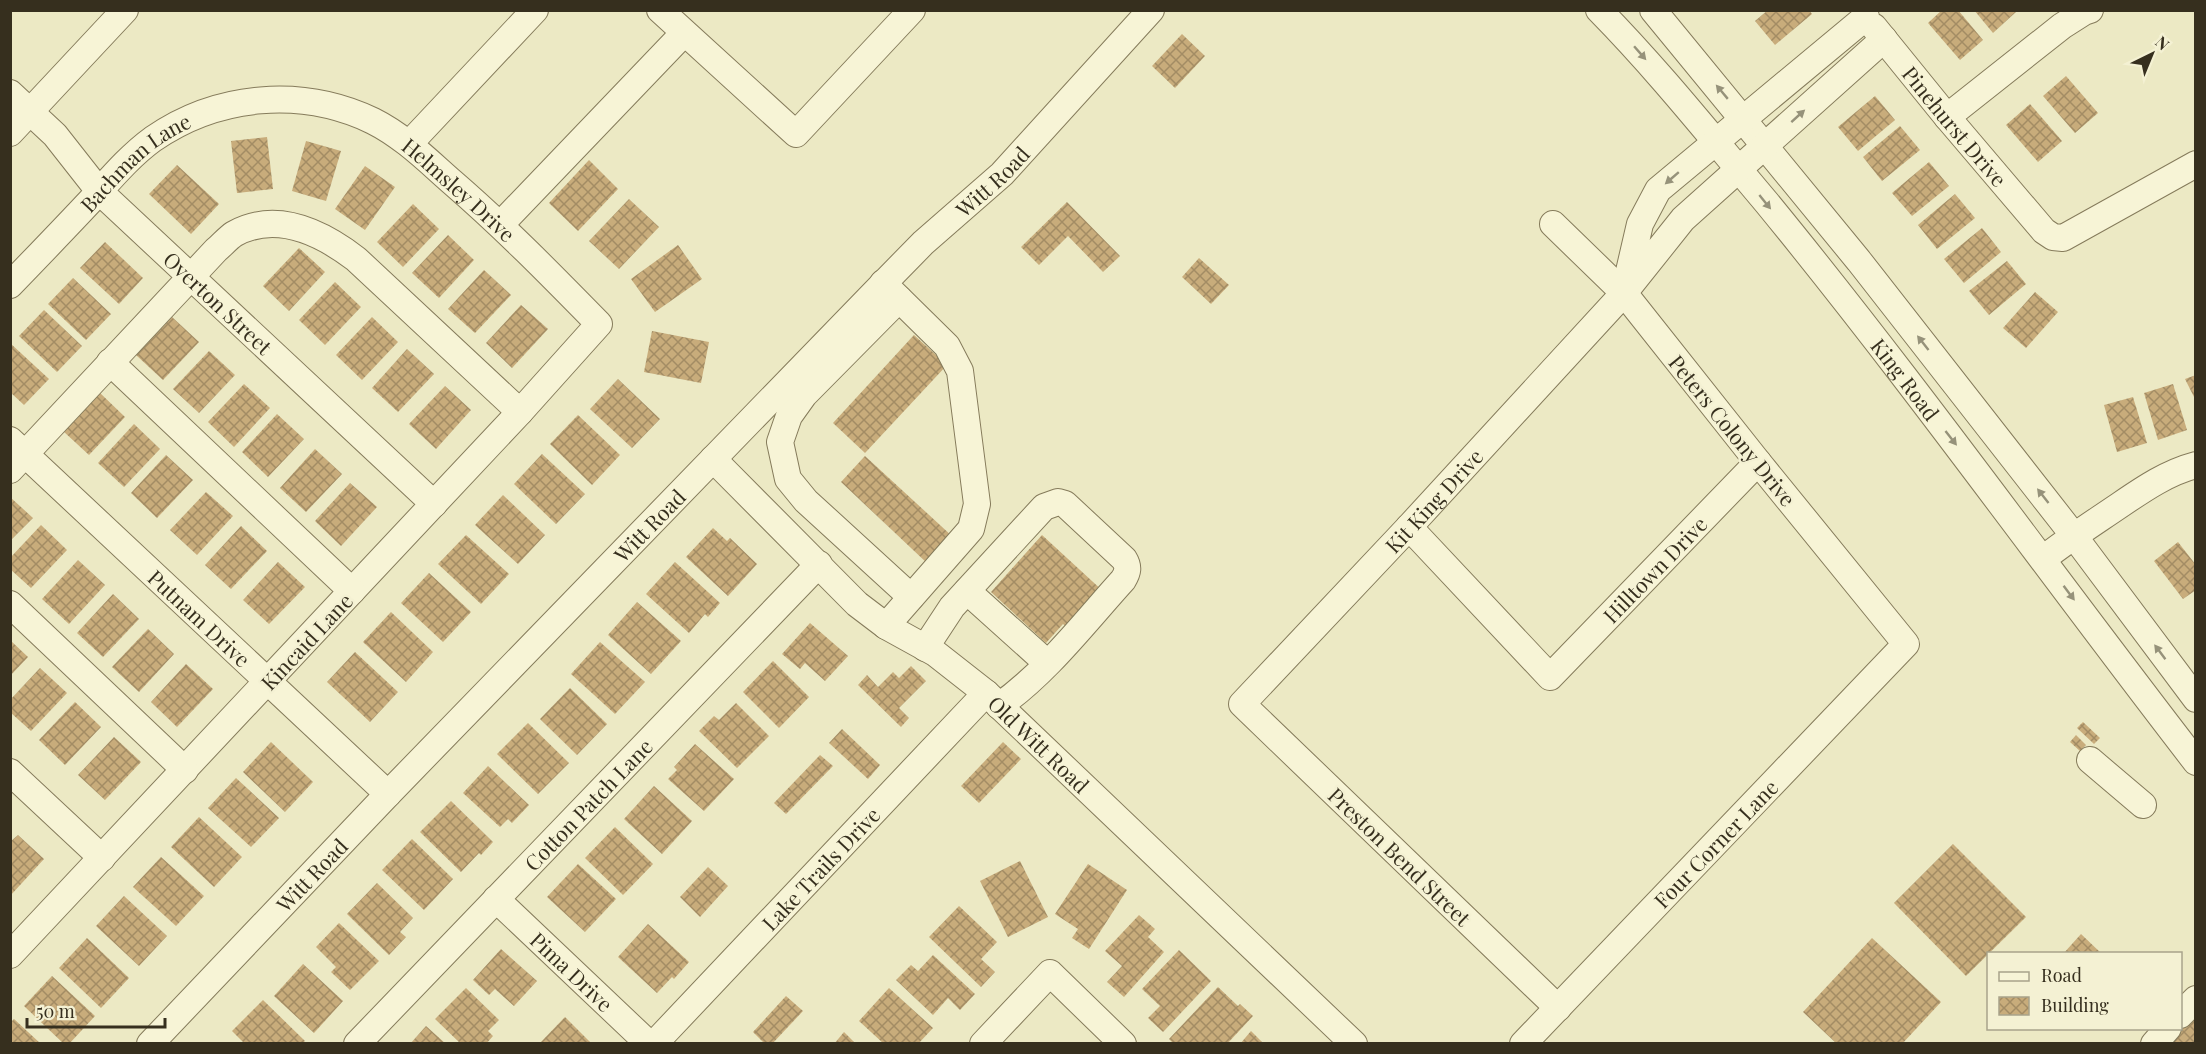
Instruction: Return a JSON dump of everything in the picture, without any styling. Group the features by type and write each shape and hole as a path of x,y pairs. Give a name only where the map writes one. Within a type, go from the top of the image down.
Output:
{"street":[{"path":"10,133 125,10"},
{"path":"410,144 535,10"},
{"path":"660,10 796,134 912,10"},
{"name":"Witt Road","path":"150,1044 388,794 713,459 891,291 923,243 1002,174 1151,10"},
{"name":"King Road","path":"1599,10 1630,41 1716,140 1818,266 2043,558 2196,762"},
{"name":"King Road","path":"1653,10 1832,228 2073,536 2196,699"},
{"path":"1947,117 2062,26 2090,10"},
{"name":"Kit King Drive","path":"1624,293 1640,224 1658,190 1863,14"},
{"name":"Pinehurst Drive","path":"1863,14 2044,231 2053,237 2063,238 2196,164"},
{"path":"501,224 684,33"},
{"name":"Kit King Drive","path":"1242,704 1409,527 1624,293 1683,219 1884,39"},
{"name":"Overton Street","path":"10,93 55,135 99,191 434,504"},
{"name":"Helmsley Drive","path":"292,100 324,104 354,113 410,144 501,224 599,324"},
{"name":"Bachman Lane","path":"10,285 136,152 171,128 189,118 229,105 250,101 292,100"},
{"name":"Peters Colony Drive","path":"1553,224 1624,293 1906,644"},
{"path":"15,454 110,362 190,276 234,234 269,225 286,225 312,231 335,243 520,412"},
{"path":"886,626 971,529 977,504 960,370 947,346 891,291 804,395 789,416 780,442 788,479 806,501 911,597"},
{"name":"Kincaid Lane","path":"14,944 102,858 520,412 599,324"},
{"path":"110,362 352,591"},
{"name":"Putnam Drive","path":"15,454 268,681 388,794"},
{"name":"Old Witt Road","path":"713,459 857,604 886,626 955,668 992,699 1354,1044"},
{"name":"Hilltown Drive","path":"1409,527 1550,677 1758,462"},
{"path":"2043,558 2163,477 2196,465"},
{"name":"Lake Trails Drive","path":"654,1044 992,699 1014,695 1047,663 1124,580 1128,573 1128,566 1124,559 1065,504 1058,502 1044,507 967,591"},
{"name":"Cotton Patch Lane","path":"357,1044 819,564"},
{"path":"925,648 952,607 967,591 1047,663"},
{"path":"10,604 184,770"},
{"name":"Four Corner Lane","path":"1523,1044 1906,644"},
{"name":"Preston Bend Street","path":"1242,704 1558,1008"},
{"path":"2090,760 2143,805"},
{"path":"10,772 102,858"},
{"name":"Pima Drive","path":"496,899 649,1044"},
{"path":"983,1044 1050,974 1123,1044"},
{"path":"2182,1014 2196,999"},
{"path":"2154,1044 2167,1030"}],"building":[{"path":"1768,10 1809,10 1812,14 1775,45 1755,21"},
{"path":"1942,10 1958,10 1983,40 1960,60 1928,23"},
{"path":"1974,10 2015,10 2016,12 1993,33"},
{"path":"1182,34 1205,56 1175,88 1152,66"},
{"path":"2066,76 2098,113 2075,133 2043,96"},
{"path":"1875,96 1895,120 1858,151 1838,127"},
{"path":"2030,104 2062,141 2038,162 2006,125"},
{"path":"1900,126 1920,150 1882,181 1863,157"},
{"path":"267,137 273,189 237,193 231,141"},
{"path":"306,141 341,151 326,201 292,191"},
{"path":"589,160 618,189 578,231 549,203"},
{"path":"1929,162 1949,186 1912,216 1892,193"},
{"path":"177,165 219,204 191,234 149,194"},
{"path":"365,166 395,187 365,230 335,209"},
{"path":"1955,194 1975,218 1937,249 1918,225"},
{"path":"629,199 659,227 619,269 589,241"},
{"path":"1067,202 1120,256 1103,272 1068,236 1039,265 1021,247"},
{"path":"413,204 439,229 403,267 377,242"},
{"path":"1982,228 2001,252 1964,283 1944,259"},
{"path":"448,235 474,260 439,298 412,273"},
{"path":"105,242 143,278 119,304 80,268"},
{"path":"678,245 702,279 655,312 631,279"},
{"path":"299,248 325,272 289,311 263,286"},
{"path":"1199,258 1229,285 1211,304 1182,277"},
{"path":"2007,261 2026,284 1989,315 1969,291"},
{"path":"484,270 511,295 475,333 448,309"},
{"path":"73,278 111,314 86,340 48,304"},
{"path":"335,282 361,307 325,345 299,320"},
{"path":"2035,292 2058,312 2026,348 2003,328"},
{"path":"521,305 548,329 512,368 486,343"},
{"path":"44,310 82,346 57,372 19,336"},
{"path":"172,317 199,342 163,380 136,355"},
{"path":"372,317 398,342 362,380 336,355"},
{"path":"652,331 709,342 701,383 644,372"},
{"path":"914,335 947,365 865,453 833,423"},
{"path":"10,343 49,379 24,405 10,392"},
{"path":"407,349 434,374 398,412 372,388"},
{"path":"209,351 235,375 199,413 173,389"},
{"path":"2196,375 2196,401 2185,379"},
{"path":"618,379 660,419 632,448 590,409"},
{"path":"244,384 270,408 234,447 208,422"},
{"path":"2173,384 2187,430 2158,440 2144,393"},
{"path":"445,386 471,410 436,449 409,424"},
{"path":"99,392 125,417 89,455 63,431"},
{"path":"2133,397 2147,443 2117,452 2104,405"},
{"path":"277,414 304,439 268,477 242,452"},
{"path":"578,415 620,455 592,485 550,444"},
{"path":"134,424 160,449 124,487 98,463"},
{"path":"315,449 342,474 306,512 280,488"},
{"path":"542,454 585,494 556,524 514,484"},
{"path":"166,455 193,480 157,518 131,493"},
{"path":"865,456 953,537 928,564 841,482"},
{"path":"350,483 377,507 341,546 315,521"},
{"path":"206,492 233,516 197,555 170,530"},
{"path":"503,495 545,535 518,564 475,525"},
{"path":"10,497 33,518 10,541"},
{"path":"41,525 67,550 31,588 10,569 10,558"},
{"path":"241,526 267,551 231,589 205,565"},
{"path":"713,528 727,541 730,538 757,564 728,596 686,557"},
{"path":"466,535 509,574 481,604 438,564"},
{"path":"1042,535 1105,593 1071,631 1063,624 1046,643 991,592"},
{"path":"2178,542 2196,565 2196,590 2183,599 2154,561"},
{"path":"78,560 105,585 69,624 42,599"},
{"path":"278,562 305,587 269,624 243,600"},
{"path":"675,562 720,603 708,617 705,614 689,633 646,594"},
{"path":"429,573 471,612 443,642 401,603"},
{"path":"113,594 139,619 103,657 77,633"},
{"path":"637,602 681,641 651,674 608,635"},
{"path":"391,612 433,652 406,682 363,642"},
{"path":"810,623 848,656 825,681 805,663 800,669 782,654"},
{"path":"148,629 174,654 139,692 112,667"},
{"path":"10,640 28,657 10,676"},
{"path":"600,642 645,682 615,714 571,674"},
{"path":"355,652 398,692 370,722 327,682"},
{"path":"773,661 809,697 779,728 743,692"},
{"path":"186,664 213,689 177,727 151,702"},
{"path":"911,666 926,681 899,708 909,718 901,727 858,685 867,675 878,687 893,672 899,678"},
{"path":"40,668 67,693 31,731 10,712 10,700"},
{"path":"570,688 607,724 577,755 540,719"},
{"path":"75,702 101,727 65,765 39,740"},
{"path":"736,703 769,736 737,768 699,731 714,716 719,720"},
{"path":"2083,722 2100,738 2094,744 2077,728"},
{"path":"528,723 569,763 538,794 497,754"},
{"path":"842,729 880,765 868,779 829,743"},
{"path":"2076,735 2086,745 2080,751 2070,742"},
{"path":"114,737 141,762 105,800 78,775"},
{"path":"271,742 313,782 285,812 243,772"},
{"path":"1003,742 1021,759 979,803 961,786"},
{"path":"695,744 734,779 704,811 668,779 677,770 674,767"},
{"path":"820,755 833,766 786,814 774,803"},
{"path":"488,766 529,805 512,823 508,819 500,827 463,793"},
{"path":"236,778 279,818 251,847 208,808"},
{"path":"654,786 692,821 662,854 624,819"},
{"path":"451,801 493,842 461,872 420,832"},
{"path":"199,817 242,857 214,887 171,847"},
{"path":"615,827 653,864 623,895 585,858"},
{"path":"18,835 44,859 10,896 10,842"},
{"path":"412,839 453,879 424,910 382,870"},
{"path":"1953,844 2026,917 1990,952 1987,952 1987,955 1966,976 1894,903"},
{"path":"161,857 204,896 176,926 133,887"},
{"path":"1020,861 1048,917 1008,937 980,881"},
{"path":"578,864 616,899 585,932 547,897"},
{"path":"1088,864 1127,890 1089,949 1072,938 1078,929 1055,914"},
{"path":"708,867 728,886 700,917 680,897"},
{"path":"377,883 413,918 400,932 406,937 389,955 347,914"},
{"path":"124,896 167,936 139,966 96,926"},
{"path":"959,906 997,942 981,959 995,972 981,987 929,937"},
{"path":"1139,915 1155,929 1148,937 1164,952 1124,997 1107,982 1122,966 1105,951"},
{"path":"339,923 379,961 350,990 331,972 336,967 316,947"},
{"path":"648,924 689,962 657,993 618,957"},
{"path":"2081,934 2100,952 2065,952"},
{"path":"87,938 129,978 101,1008 59,968"},
{"path":"1872,938 1941,1002 1902,1044 1837,1044 1803,1012"},
{"path":"501,949 537,981 514,1006 495,989 489,995 473,980"},
{"path":"1179,950 1211,981 1163,1032 1148,1018 1160,1006 1142,989"},
{"path":"933,955 975,994 960,1010 948,998 933,1015 896,980 911,965 918,971"},
{"path":"303,964 343,1001 314,1033 274,996"},
{"path":"52,976 95,1016 69,1044 64,1044 24,1006"},
{"path":"1218,987 1238,1006 1240,1004 1253,1016 1227,1044 1174,1044 1169,1039"},
{"path":"466,988 499,1020 488,1031 493,1036 486,1044 461,1044 435,1019"},
{"path":"889,988 933,1028 918,1044 884,1044 859,1021"},
{"path":"786,996 803,1011 772,1044 765,1044 753,1032"},
{"path":"263,1000 305,1041 302,1044 245,1044 232,1031"},
{"path":"2196,1012 2196,1044 2165,1044 2178,1030 2182,1030 2182,1026"},
{"path":"565,1017 592,1044 539,1044"},
{"path":"14,1019 41,1044 10,1044 10,1023"},
{"path":"426,1026 446,1044 410,1044"},
{"path":"1251,1031 1264,1044 1240,1044"},
{"path":"844,1032 856,1044 834,1044"}]}
